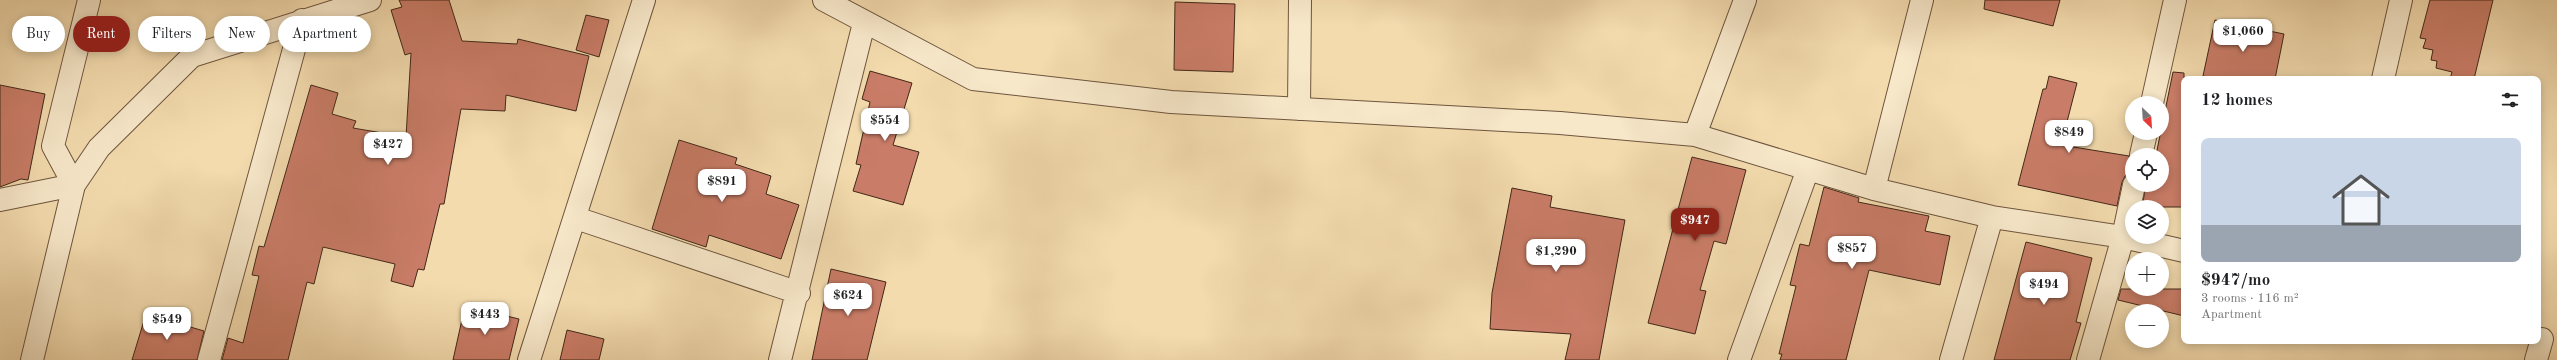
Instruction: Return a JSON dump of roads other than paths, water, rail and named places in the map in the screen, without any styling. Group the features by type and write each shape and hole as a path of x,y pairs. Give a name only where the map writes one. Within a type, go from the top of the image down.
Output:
{"street":[{"path":"74,185 53,146 89,0"},
{"path":"316,16 370,0"},
{"path":"529,360 576,218 644,0"},
{"path":"824,0 864,23 973,79 1172,102 1560,123 1695,134 1874,189 1992,216 2123,237 2181,250"},
{"path":"1299,109 1300,0"},
{"path":"1695,134 1745,0"},
{"path":"1874,189 1922,0"},
{"path":"2154,96 2175,0"},
{"path":"2384,76 2401,0"},
{"path":"780,360 799,293 864,23"},
{"path":"32,360 74,185 99,148 192,56 278,28"},
{"path":"208,360 293,52"},
{"path":"1739,360 1808,169"},
{"path":"0,200 74,185"},
{"path":"2088,360 2123,237 2133,192"},
{"path":"1951,360 1992,216"},
{"path":"576,218 799,293"},
{"path":"2536,360 2546,340"}]}
